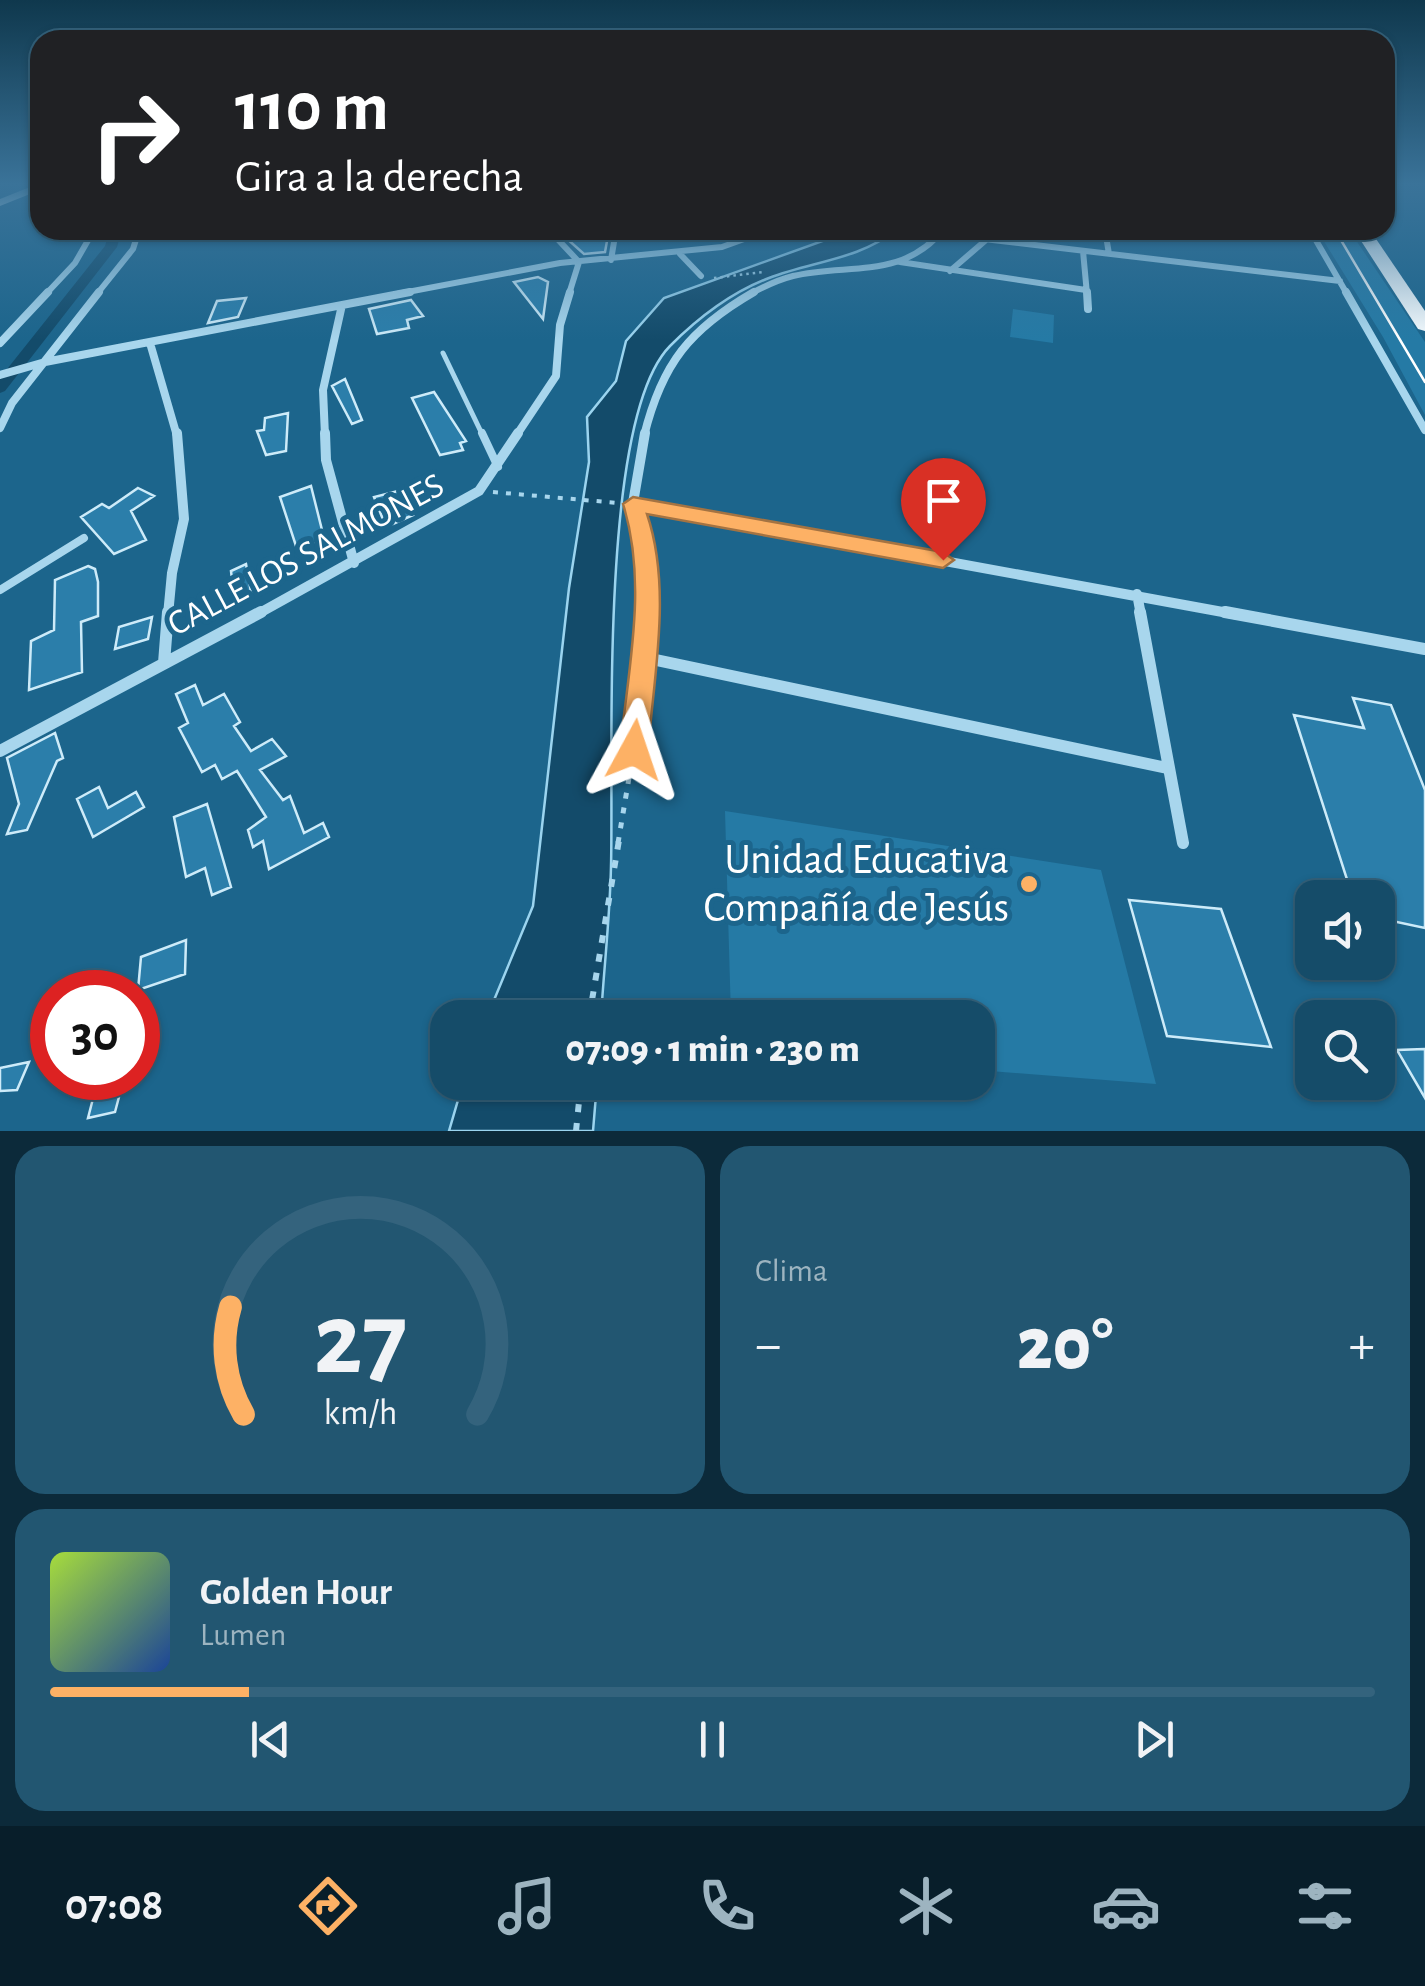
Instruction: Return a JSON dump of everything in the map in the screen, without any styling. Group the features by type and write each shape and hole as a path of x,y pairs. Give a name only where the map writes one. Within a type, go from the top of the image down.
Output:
{"highway":[{"path":"1369,240 1425,325"},
{"path":"1388,240 1425,290"}],"street":[{"path":"0,343 75,262 88,240"},
{"path":"0,428 12,403 133,249 136,240"},
{"path":"558,240 579,262"},
{"path":"611,260 614,240"},
{"path":"0,376 45,362 342,305 579,262 680,254 741,240"},
{"path":"634,750 649,580 645,540 633,504 644,432 673,357 727,307 783,278 842,273 900,262 935,240"},
{"path":"950,270 986,240 1340,281"},
{"path":"1107,240 1109,254"},
{"path":"1315,240 1425,430"},
{"path":"1083,251 1088,309"},
{"path":"680,254 701,276"},
{"name":"CALLE LOS SALMONES","path":"0,751 354,564 479,491 556,376 560,325 579,262"},
{"path":"900,262 1086,290"},
{"path":"342,305 323,390 326,460 354,564"},
{"path":"150,343 177,431 184,519 172,573 164,663"},
{"path":"633,504 1425,649"},
{"path":"1137,594 1166,768 1183,843"},
{"path":"642,658 1166,768"}],"lane":[{"path":"443,353 498,466"},
{"path":"0,590 84,538"}],"path":[{"path":"701,276 717,279 766,272"},
{"path":"479,491 633,504"},
{"path":"591,1000 634,750"},
{"path":"576,1131 579,1100"}],"shaded area":[{"path":"825,240 881,240 835,259 769,278 729,298 670,346 647,385 631,443 620,514 612,673 610,885 602,1000 494,1000 533,906 569,588 589,462 587,417 616,381 626,341 664,298"},
{"path":"1323,240 1356,240 1425,342 1425,415"},
{"path":"1013,309 1054,315 1053,343 1010,337"},
{"path":"725,811 1101,870 1156,1084 995,1071 995,1000 731,1000"},
{"path":"458,1100 596,1100 593,1131 449,1131"}],"building":[{"path":"568,240 607,240 605,252 584,254"},
{"path":"538,277 548,282 543,319 514,282"},
{"path":"246,298 238,317 208,323 217,301"},
{"path":"411,300 423,316 407,320 409,328 377,334 369,309"},
{"path":"345,379 362,420 352,424 332,386"},
{"path":"434,392 466,441 460,443 463,450 440,455 412,398"},
{"path":"288,413 286,451 266,455 257,431 264,430 265,418"},
{"path":"311,486 324,538 297,549 280,497"},
{"path":"138,488 154,496 131,511 146,540 114,554 81,517 102,504 109,508"},
{"path":"402,490 413,515 386,527 374,497"},
{"path":"246,564 251,592 234,597 231,571"},
{"path":"88,566 95,569 98,582 98,616 81,622 82,672 29,690 31,641 54,630 55,580"},
{"path":"152,617 148,639 115,649 119,627"},
{"path":"195,685 203,705 224,694 240,722 234,726 251,751 272,739 286,756 260,770 283,800 290,796 304,833 323,823 329,837 269,869 263,841 253,847 248,830 266,817 237,771 222,779 215,765 202,772 179,728 188,723 176,694"},
{"path":"1353,698 1391,705 1425,790 1425,928 1395,922 1395,880 1347,880 1294,715 1364,728"},
{"path":"55,733 63,758 57,761 27,830 7,834 19,804 7,758"},
{"path":"99,787 108,808 136,792 144,807 93,837 77,799"},
{"path":"207,804 231,887 212,895 205,868 186,877 174,817"},
{"path":"1129,900 1221,909 1271,1047 1167,1036"},
{"path":"186,940 185,974 160,983 160,970 140,970 141,957"},
{"path":"1425,1049 1425,1098 1397,1050"},
{"path":"29,1062 17,1090 0,1091 0,1068"},
{"path":"93,1100 118,1100 115,1112 88,1118"}],"waterway":[{"path":"0,388 113,240"}],"tram line":[{"path":"1341,240 1425,382"}],"place":[{"name":"Unidad Educativa Compañía de Jesús","path":"1029,884"}],"route":[{"path":"634,750 649,580 645,540 633,504 943,560"}]}
